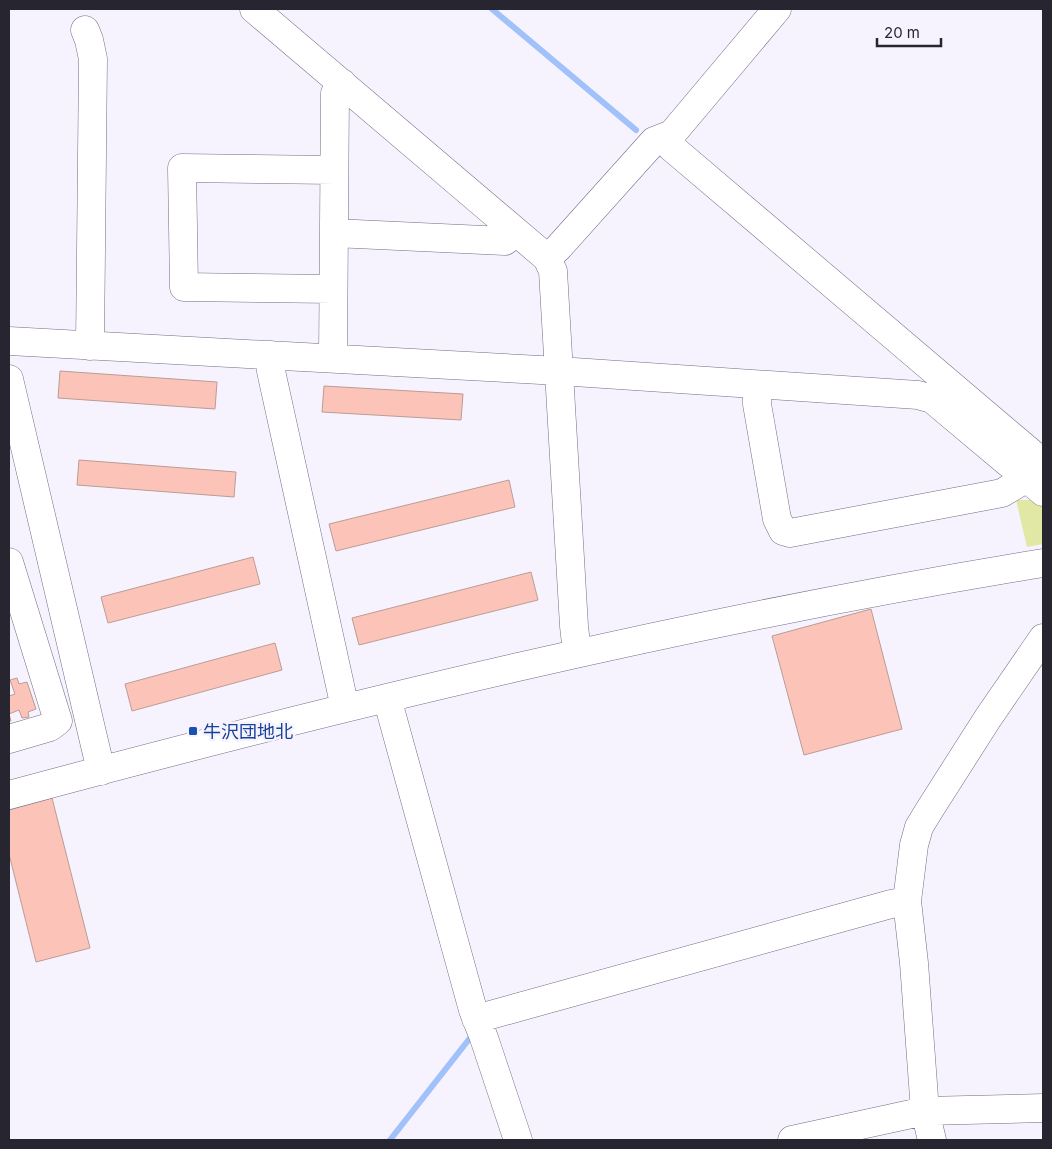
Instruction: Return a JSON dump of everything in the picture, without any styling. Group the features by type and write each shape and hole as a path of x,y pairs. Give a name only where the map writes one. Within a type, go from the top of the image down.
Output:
{"street":[{"path":"254,9 547,258 553,271 577,653"},
{"path":"547,258 654,141 672,134 777,9"},
{"path":"85,30 89,40 92,59 90,346"},
{"path":"333,358 335,93 342,83"},
{"path":"663,138 671,148 1038,478"},
{"path":"333,289 184,287 182,168 334,170"},
{"path":"334,233 505,241 516,232"},
{"path":"9,341 559,371 918,395 932,399 1038,478"},
{"path":"271,355 271,371 345,708"},
{"path":"9,380 101,771"},
{"path":"757,385 757,404 777,519 783,531 790,533 1002,493 1038,478"},
{"path":"9,562 58,721 50,727 9,739"},
{"path":"9,795 345,708 577,653 850,598 1043,563"},
{"path":"932,1140 925,1111 914,963 907,901 914,845 919,828 988,718 1043,638"},
{"path":"387,698 480,1029 518,1140"},
{"path":"480,1029 891,904 907,901"},
{"path":"792,1140 925,1111 1043,1108"}],"green space":[{"path":"1016,500 1035,500 1043,506 1043,544 1027,547"}],"building":[{"path":"60,371 217,382 215,409 58,398"},
{"path":"324,386 463,394 461,420 322,412"},
{"path":"79,460 236,472 234,497 77,485"},
{"path":"509,480 515,507 336,551 329,524"},
{"path":"253,557 260,584 108,623 101,597"},
{"path":"531,572 538,600 359,645 352,618"},
{"path":"871,609 902,729 804,755 772,636"},
{"path":"275,643 282,670 132,711 125,684"},
{"path":"17,678 19,684 27,682 36,709 28,712 29,717 22,718 19,710 9,714 9,696 15,694 10,680"},
{"path":"52,798 90,948 36,962 9,854 9,810"}],"waterway":[{"path":"492,9 636,130"},
{"path":"390,1140 470,1038"}],"place":[{"name":"牛沢団地北","path":"193,731"}]}
